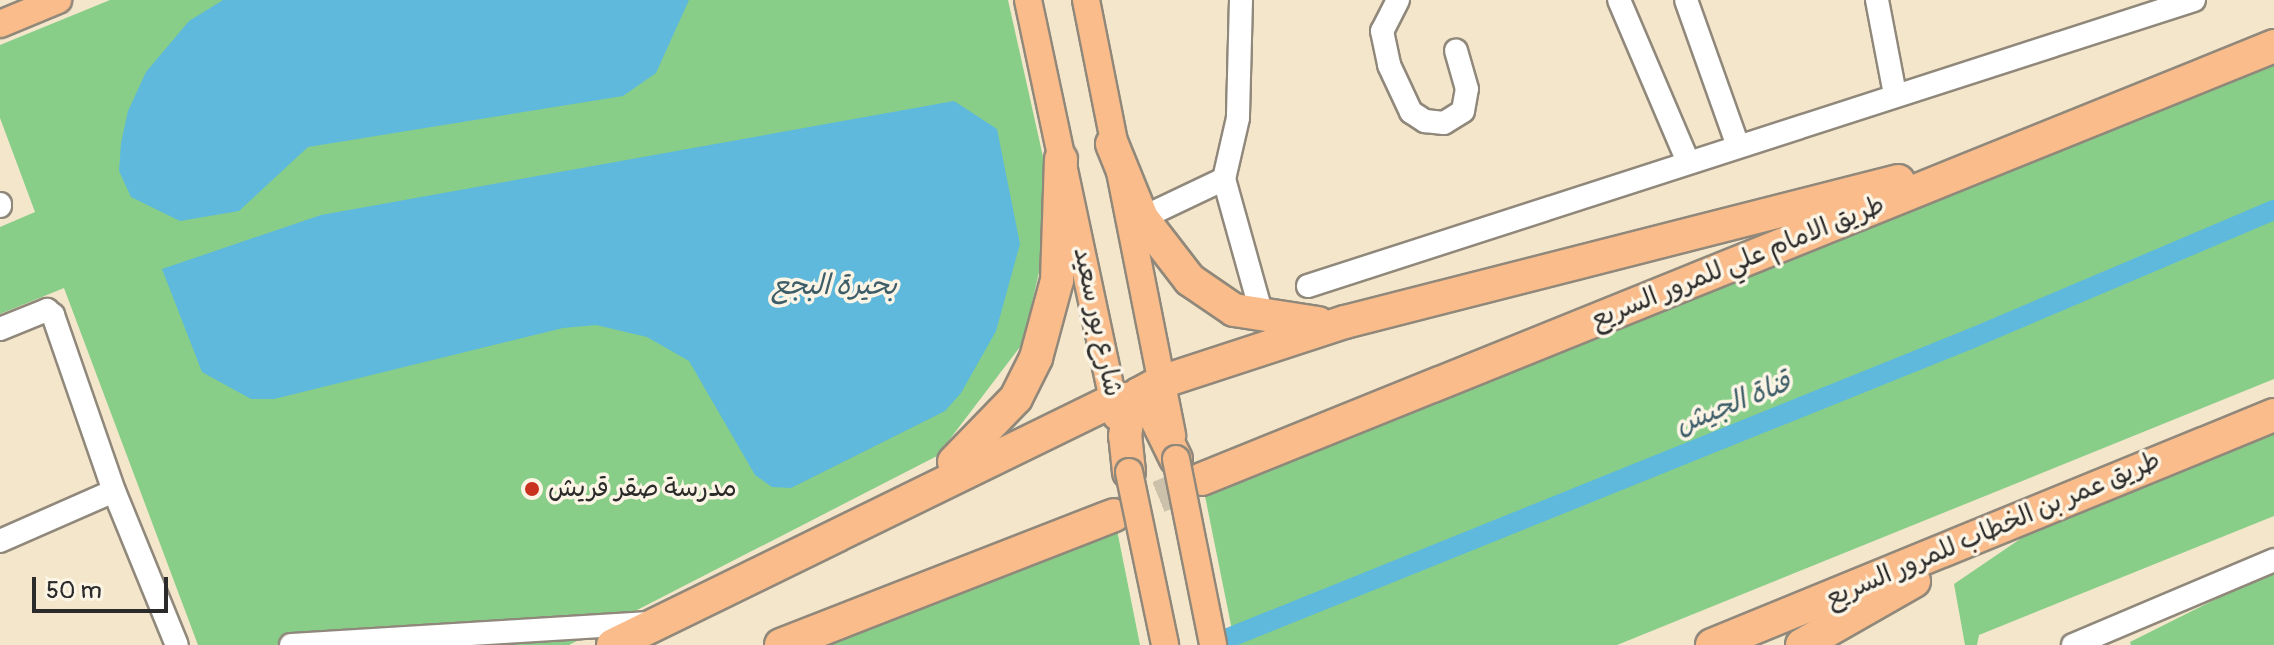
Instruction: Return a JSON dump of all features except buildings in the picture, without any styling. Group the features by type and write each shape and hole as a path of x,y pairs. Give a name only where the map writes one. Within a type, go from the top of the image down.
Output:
{"highway":[{"name":"طريق الامام علي للمرور السريع","path":"1202,479 2274,46"},
{"path":"1112,144 1142,218 1190,280 1234,310 1263,319 1345,322"},
{"path":"613,645 917,492 1345,322 2002,156"},
{"path":"917,492 990,428 1016,398 1036,358 1057,280 1061,159"},
{"path":"1138,403 1162,424 1176,459"},
{"path":"1129,472 1138,403"},
{"name":"طريق عمر بن الخطاب للمرور السريع","path":"1712,645 2274,415"},
{"path":"781,645 1114,515"},
{"path":"1802,645 2011,524"}],"main road":[{"path":"0,24 58,0"},
{"name":"شارع بور سعيد","path":"1028,0 1061,159 1138,403"},
{"name":"شارع بور سعيد","path":"1086,0 1112,144 1138,403"},
{"path":"1176,459 1213,645"},
{"path":"1129,472 1165,645"}],"street":[{"path":"1241,0 1238,118 1224,179 1263,319"},
{"path":"1398,0 1382,31 1389,65 1411,112 1425,121 1444,123 1463,111 1467,89 1456,51"},
{"path":"1619,0 1688,162"},
{"path":"1686,0 1738,146"},
{"path":"1877,0 1895,94"},
{"path":"1308,286 2194,0"},
{"path":"1142,218 1224,179"},
{"path":"0,329 47,310 53,315 114,491 177,645"},
{"path":"0,541 114,491"},
{"path":"2073,645 2274,560"},
{"path":"291,645 659,622"}],"green space":[{"path":"110,0 1008,0 1054,206 1023,343 937,456 569,645 198,645 64,288 0,314 0,227 35,212 0,118 0,45"},
{"path":"2274,58 2274,379 1617,645 1235,645 1204,491"},
{"path":"2274,434 2274,516 1979,635 1977,645 1965,645 1954,584 2029,533"},
{"path":"1116,525 1140,645 820,645"},
{"path":"2274,570 2274,645 2131,645 2130,642"}],"water":[{"path":"223,0 689,0 656,73 623,96 308,147 239,211 180,221 131,197 119,171 121,143 128,111 146,72 189,21"},
{"name":"بحيرة البجع","path":"954,101 997,129 1020,244 996,331 961,393 945,411 791,488 772,487 755,475 689,361 647,337 596,325 563,328 274,399 251,399 202,372 162,269 321,215"}],"waterway":[{"name":"قناة الجيش","path":"1211,645 1970,339 2274,210"}],"tunnel":[{"path":"1114,515 1202,479"}],"place":[{"name":"مدرسة صقر قريش","path":"532,489"}]}
